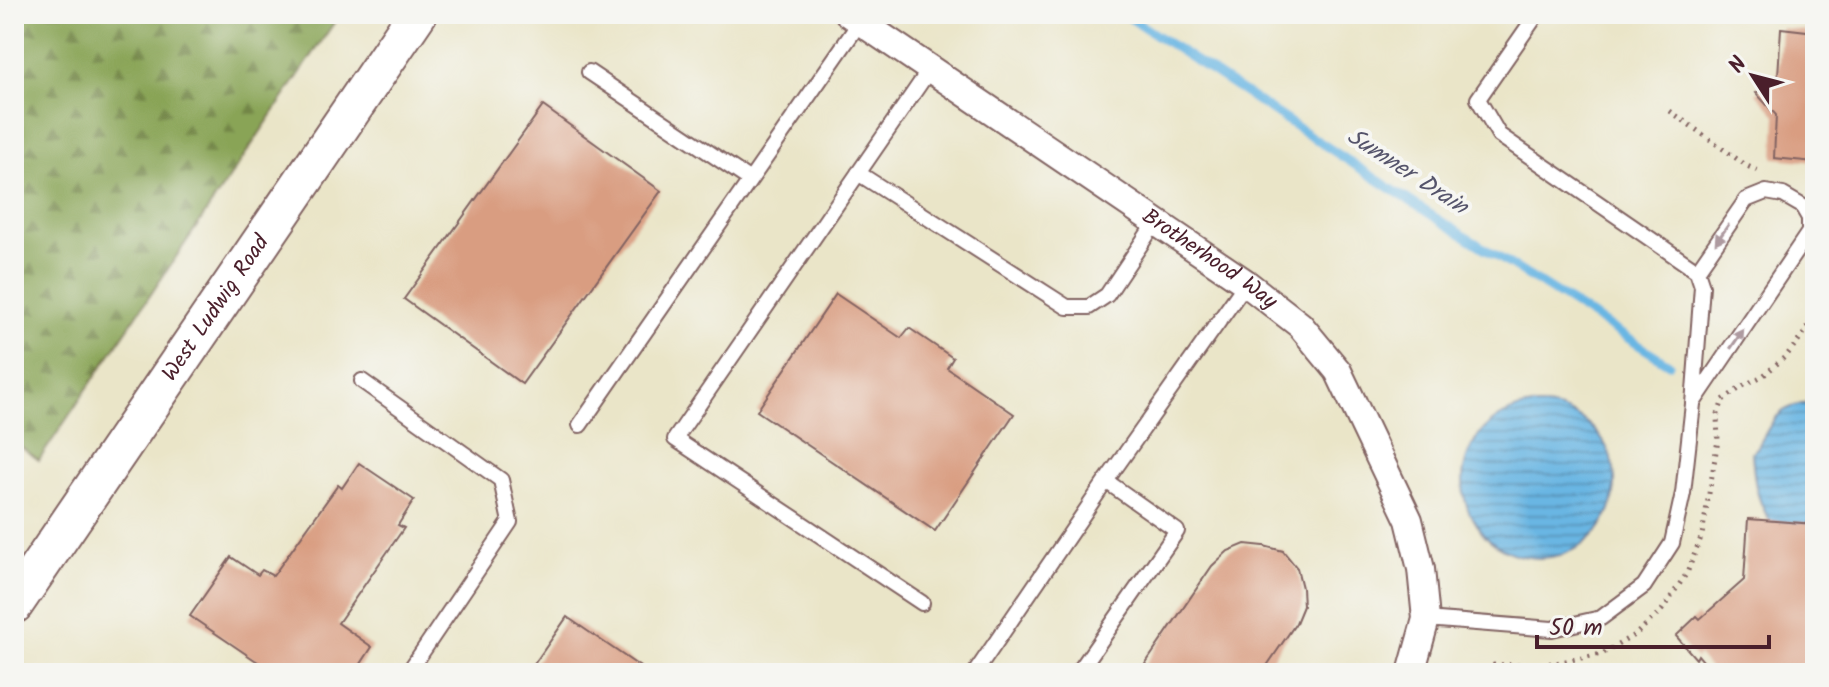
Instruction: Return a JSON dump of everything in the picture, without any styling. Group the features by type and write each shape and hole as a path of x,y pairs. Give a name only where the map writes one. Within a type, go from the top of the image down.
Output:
{"main road":[{"name":"West Ludwig Road","path":"14,604 417,14"}],"street":[{"name":"Brotherhood Way","path":"854,18 1246,283 1300,325 1338,371 1409,520 1421,569 1426,619"},
{"path":"1411,673 1426,619"}],"lane":[{"path":"1426,619 1552,629 1601,618 1644,586 1672,543 1683,493 1702,286 1697,271 1499,135 1478,99 1537,14"},
{"path":"580,425 750,180 854,18"},
{"path":"922,603 675,439 930,69"},
{"path":"589,72 750,180"},
{"path":"858,173 1067,307 1089,307 1107,295 1155,223"},
{"path":"1693,404 1809,232 1809,218 1802,206 1783,195 1766,192 1746,200 1697,271"},
{"path":"975,673 1246,283"},
{"path":"362,381 501,480 510,522 408,673"},
{"path":"1078,673 1177,531 1106,481"}],"path":[{"path":"1670,111 1747,166 1767,174"},
{"path":"1555,663 1570,673"}],"green space":[{"path":"14,14 340,14 39,460 14,442"}],"water":[{"path":"1815,402 1815,524 1770,521 1756,488 1752,452 1778,415 1792,407"},
{"path":"1539,406 1568,412 1593,428 1609,453 1615,482 1609,511 1593,536 1568,552 1539,558 1510,552 1485,536 1469,511 1463,482 1469,453 1485,428 1510,412"}],"building":[{"path":"1781,28 1815,32 1815,162 1774,158 1776,115 1756,93 1778,76"},
{"path":"543,106 661,191 522,384 404,299"},
{"path":"836,294 901,338 909,328 953,358 947,368 1014,414 935,531 757,411"},
{"path":"359,463 414,500 398,525 404,528 338,623 372,647 355,673 274,673 190,616 231,557 258,575 262,570 273,576 338,485 342,488"},
{"path":"1748,519 1815,524 1815,673 1713,673 1676,636 1744,580"},
{"path":"1245,544 1283,551 1297,568 1302,588 1303,606 1296,623 1262,673 1139,673 1212,566 1228,551"},
{"path":"567,617 649,673 528,673"}],"waterway":[{"name":"Sumner Drain","path":"1124,14 1436,218 1669,364"}]}
